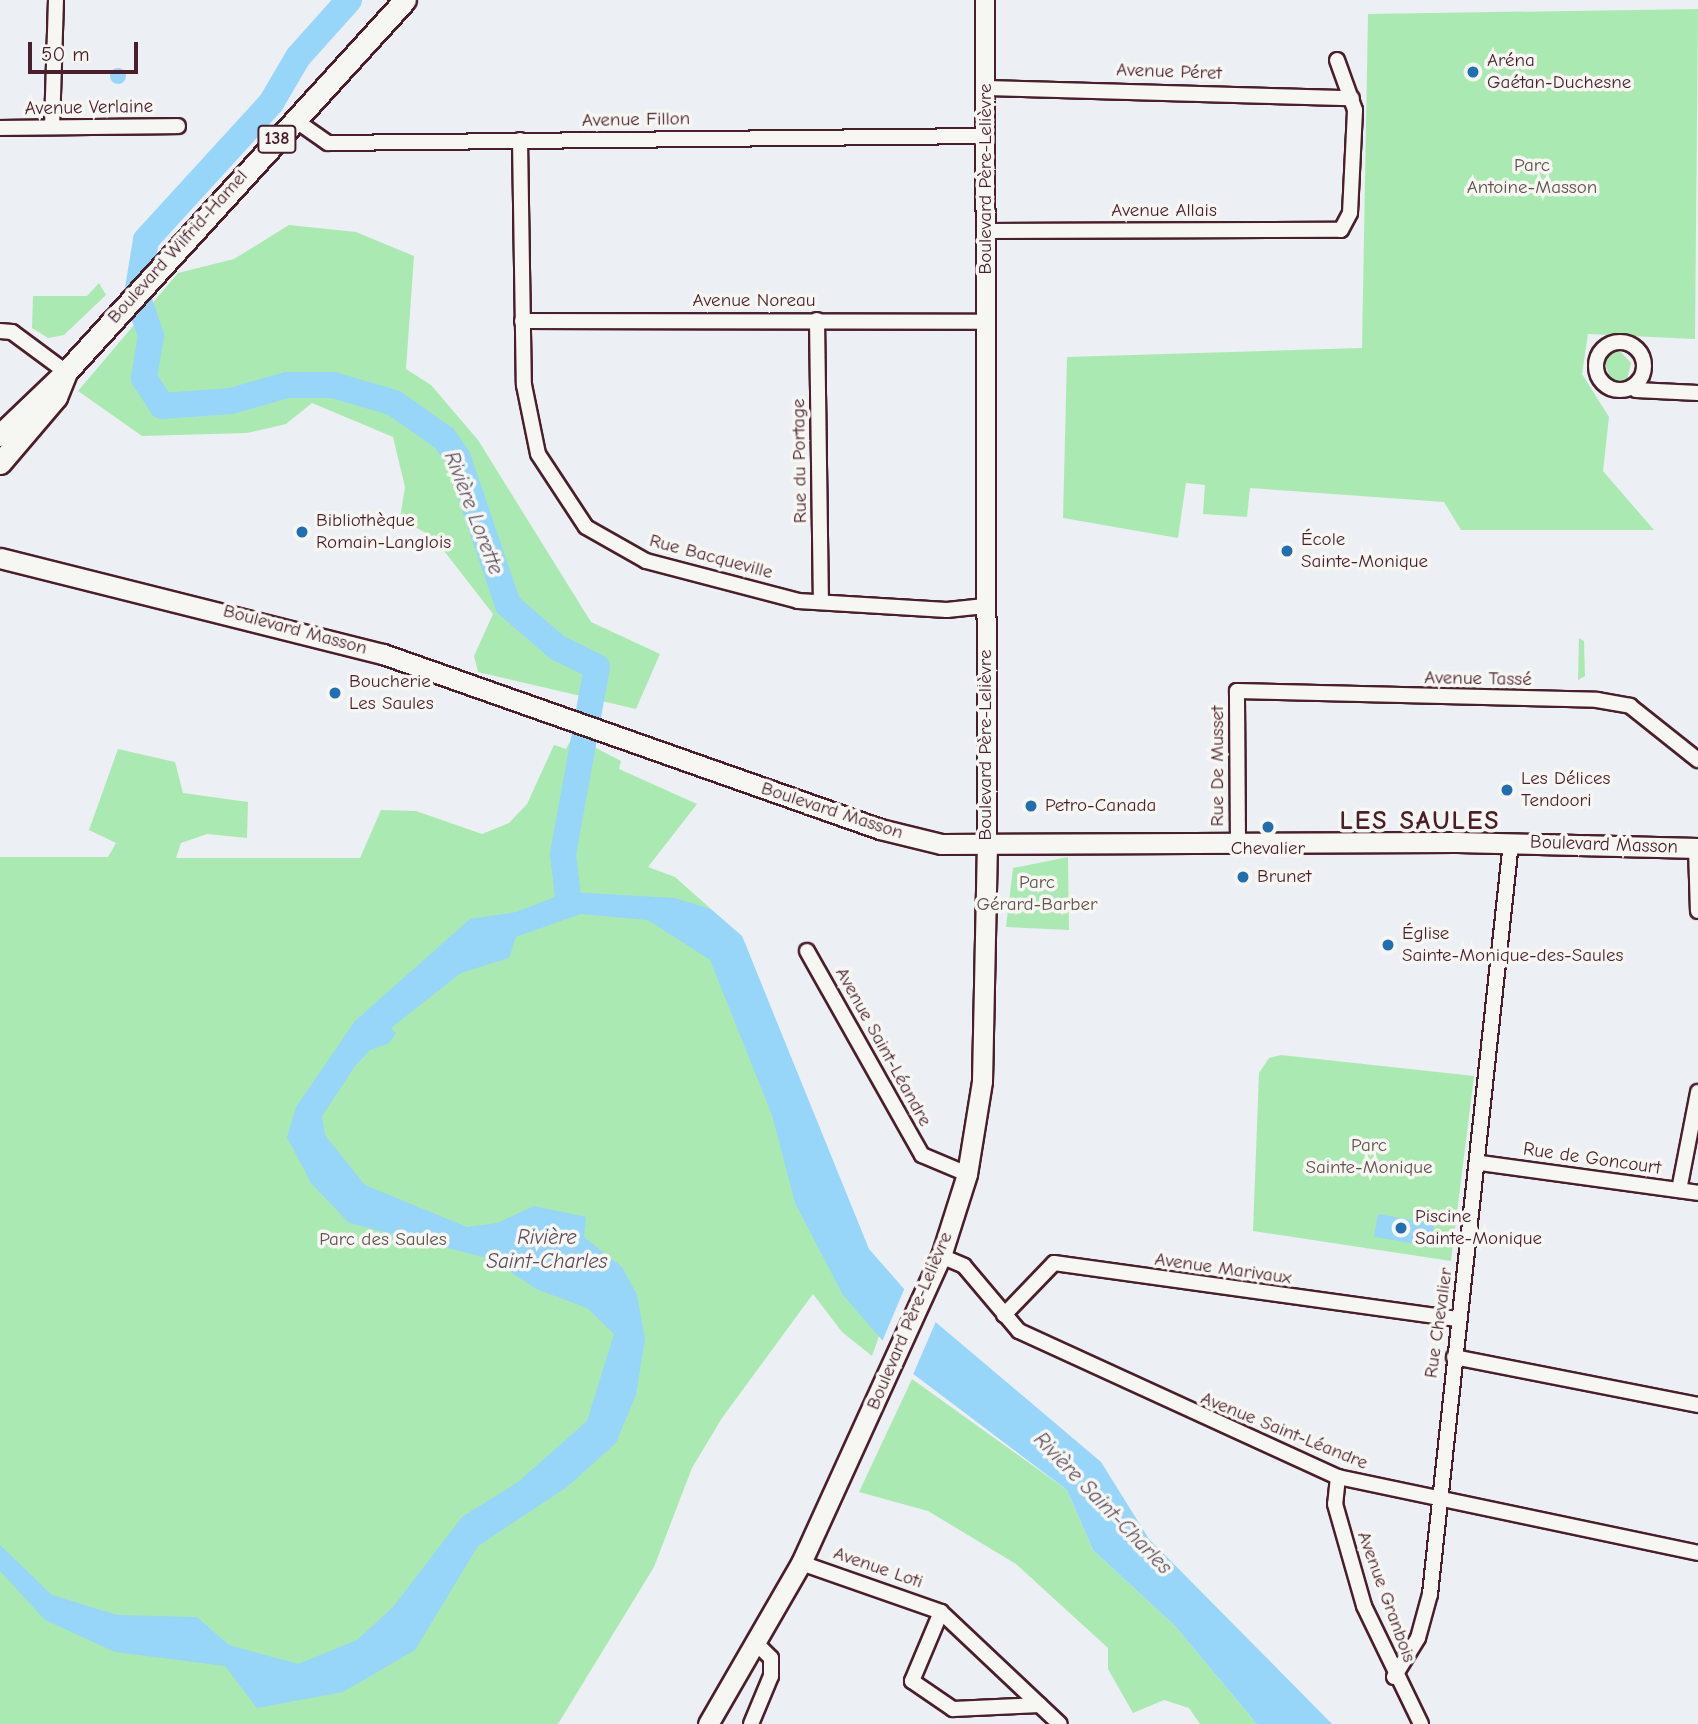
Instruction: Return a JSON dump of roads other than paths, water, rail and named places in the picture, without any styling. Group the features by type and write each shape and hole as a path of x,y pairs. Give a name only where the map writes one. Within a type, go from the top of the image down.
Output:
{"main road":[{"name":"Boulevard Wilfrid-Hamel","path":"0,435 66,372 405,0"},
{"name":"Boulevard Wilfrid-Hamel","path":"0,463 56,397 66,372"},
{"name":"Boulevard Masson","path":"0,558 383,654 880,830 941,844 1511,842 1697,848"},
{"name":"Boulevard Père-Lelièvre","path":"708,1724 801,1563 895,1363 941,1256 967,1174 982,1082 987,845"}],"street":[{"path":"51,127 56,0"},
{"name":"Boulevard Père-Lelièvre","path":"985,0 987,845"},
{"path":"1337,60 1352,98"},
{"name":"Avenue Péret","path":"985,88 1352,98"},
{"name":"Avenue Allais","path":"986,231 1341,230 1350,213 1352,98"},
{"name":"Avenue Fillon","path":"295,120 328,143 986,136"},
{"name":"Avenue Verlaine","path":"0,128 178,126"},
{"name":"Rue Bacqueville","path":"520,140 524,385 538,454 586,527 646,561 797,601 947,610 985,606"},
{"name":"Rue du Portage","path":"817,320 821,601"},
{"name":"Avenue Noreau","path":"522,321 985,322"},
{"path":"0,331 12,332 66,372"},
{"path":"1636,390 1698,393"},
{"name":"Avenue Tassé","path":"1237,691 1598,700 1630,706 1698,760"},
{"name":"Rue De Musset","path":"1237,691 1238,842"},
{"name":"Rue Chevalier","path":"1395,1677 1424,1616 1441,1499 1454,1357 1480,1163 1511,842"},
{"path":"1697,848 1698,911"},
{"name":"Avenue Saint-Léandre","path":"807,951 922,1155 967,1174"},
{"path":"1679,1190 1698,1092"},
{"name":"Rue de Goncourt","path":"1480,1163 1698,1193"},
{"name":"Avenue Saint-Léandre","path":"941,1256 964,1266 1019,1331 1116,1381 1338,1477 1698,1553"},
{"name":"Avenue Marivaux","path":"1004,1315 1054,1263 1459,1320"},
{"path":"1454,1357 1698,1405"},
{"name":"Avenue Granbois","path":"1338,1477 1335,1504 1343,1538 1395,1677 1421,1724"},
{"name":"Avenue Loti","path":"801,1563 941,1612 1060,1724"},
{"path":"941,1612 912,1681 953,1709 1040,1705"},
{"path":"751,1724 771,1676 771,1658 757,1643"}],"water":[{"path":"118,68 126,76 118,84 110,76"},
{"name":"Rivière Saint-Charles","path":"568,892 675,898 711,909 742,936 869,1249 926,1314 1101,1462 1149,1539 1332,1724 1257,1724 1175,1626 1093,1550 1067,1490 908,1370 843,1295 795,1203 772,1115 710,960 648,920 580,914 516,937 509,958 461,973 391,1028 396,1033 388,1044 370,1050 355,1066 322,1116 325,1135 365,1185 467,1227 497,1223 534,1206 586,1217 584,1237 622,1267 637,1295 645,1339 636,1395 616,1443 567,1487 478,1546 415,1650 343,1692 257,1708 225,1666 115,1652 45,1620 0,1571 0,1545 52,1595 117,1615 197,1617 229,1645 298,1664 357,1640 393,1607 462,1517 518,1482 587,1421 614,1334 587,1308 536,1289 491,1259 349,1223 311,1183 287,1137 296,1107 355,1021 470,919 516,912"},
{"path":"1378,1214 1434,1224 1430,1247 1374,1237"}],"waterway":[{"name":"Rivière Lorette","path":"349,0 298,57 271,103 146,240 137,295 151,336 144,378 162,406 231,401 287,385 333,385 394,403 444,438 458,458 508,605 558,648 597,667 563,854 569,905"}],"place":[{"name":"Aréna Gaétan-Duchesne","path":"1473,72"},
{"name":"Bibliothèque Romain-Langlois","path":"302,532"},
{"name":"École Sainte-Monique","path":"1287,551"},
{"name":"Boucherie Les Saules","path":"335,693"},
{"name":"Les Délices Tendoori","path":"1507,790"},
{"name":"Petro-Canada","path":"1031,806"},
{"name":"Chevalier","path":"1268,827"},
{"name":"Brunet","path":"1243,877"},
{"name":"Église Sainte-Monique-des-Saules","path":"1388,945"},
{"name":"Piscine Sainte-Monique","path":"1401,1228"}],"district":[{"name":"LES SAULES","path":"1420,822"}],"park label":[{"name":"Parc Antoine-Masson","path":"1532,177"},
{"name":"Parc Gérard-Barber","path":"1037,894"},
{"name":"Parc Sainte-Monique","path":"1369,1157"},
{"name":"Parc des Saules","path":"383,1240"}]}
